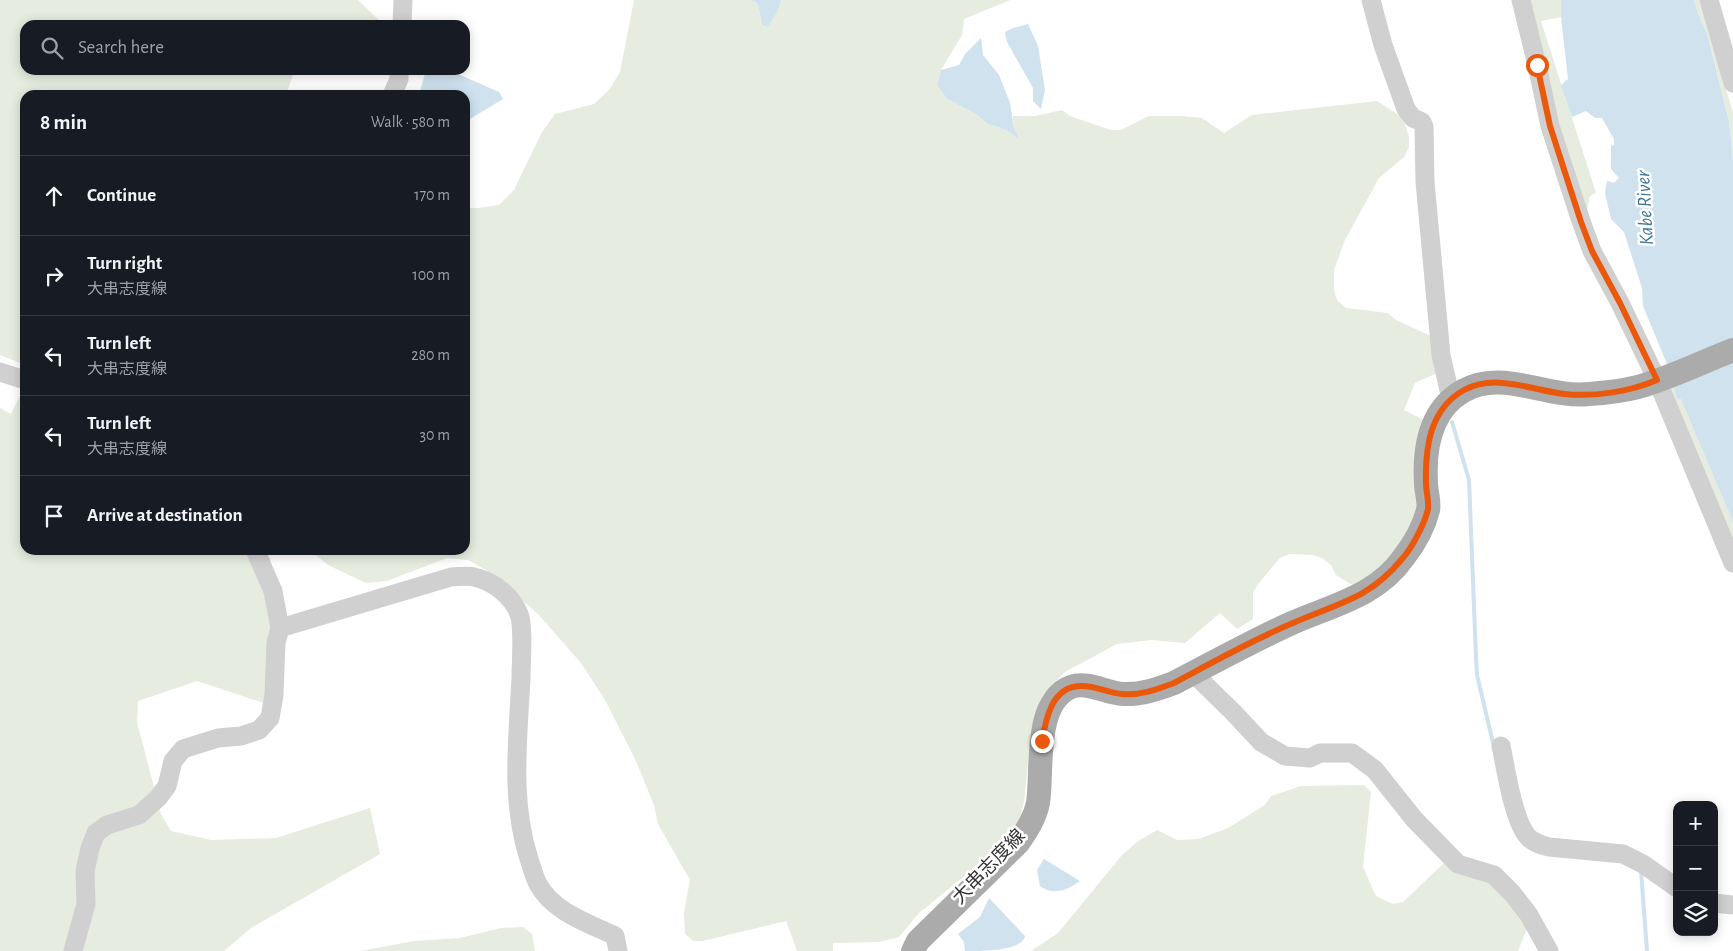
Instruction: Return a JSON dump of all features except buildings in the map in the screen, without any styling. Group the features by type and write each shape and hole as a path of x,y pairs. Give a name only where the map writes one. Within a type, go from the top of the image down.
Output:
{"main road":[{"name":"大串志度線","path":"912,951 918,941 1018,843 1026,831 1038,802 1045,723 1055,700 1071,687 1081,686 1122,694 1156,690 1293,622 1344,604 1368,591 1387,577 1404,557 1420,529 1428,508 1426,483 1430,432 1443,407 1464,390 1490,383 1508,383 1564,394 1587,395 1637,387 1733,350"}],"street":[{"path":"402,20 403,0"},
{"path":"1371,0 1383,45 1406,109 1413,118 1422,122 1424,127 1426,182 1441,355 1451,400"},
{"path":"1521,0 1550,126 1581,222 1592,251 1662,378 1733,563"},
{"path":"1709,0 1733,83"},
{"path":"394,90 399,75"},
{"path":"0,372 20,378"},
{"path":"73,951 86,904 85,871 90,848 96,833 107,826 139,815 158,798 167,786 174,762 183,749 218,738 240,736 259,730 270,718 274,695 276,643 280,628 274,591 257,555"},
{"path":"280,628 451,577 473,576 491,583 506,594 520,614 522,647 516,776 518,813 537,884 551,902 615,936 618,951"},
{"path":"1193,673 1232,710 1261,742 1285,756 1310,758 1320,753 1352,753 1375,770 1414,819 1458,864 1494,875 1512,892 1529,914 1548,951"},
{"path":"1501,746 1518,818 1529,838 1538,844 1549,847 1623,854 1643,864 1673,885"},
{"path":"1718,904 1733,906"}],"shaded area":[{"path":"0,0 358,0 379,20 20,20 20,75 293,75 288,90 20,90 20,363 0,355"},
{"path":"634,0 751,0 758,4 762,25 779,8 781,0 1010,0 964,19 962,35 941,70 937,85 947,99 976,114 988,124 1006,130 1018,138 1014,128 1013,116 1035,116 1062,110 1070,116 1111,130 1121,130 1149,116 1182,116 1202,118 1224,133 1252,115 1377,101 1403,118 1409,137 1409,147 1404,157 1379,178 1345,240 1334,270 1334,290 1337,300 1346,308 1388,313 1396,320 1433,337 1437,373 1415,383 1404,410 1424,420 1417,535 1357,588 1336,575 1331,565 1322,558 1313,555 1290,554 1280,558 1258,584 1253,593 1253,619 1237,629 1220,613 1185,643 1151,640 1117,644 1065,672 1042,696 1032,726 1024,802 1019,822 1008,841 919,913 899,937 879,942 833,943 833,951 797,951 786,921 703,941 693,941 685,934 684,912 690,880 658,824 654,805 635,759 605,700 581,663 538,614 486,570 468,560 447,558 387,581 366,583 328,565 316,555 470,555 470,208 499,205 514,190 542,132 555,114 594,104 609,90 620,72"},
{"path":"1528,0 1561,0 1561,17 1541,21 1596,193 1590,196 1585,219 1556,123"},
{"path":"1694,0 1699,0 1733,112 1733,161 1729,120 1707,33"},
{"path":"1674,387 1681,398 1733,522 1733,552 1665,389"},
{"path":"20,396 20,555 268,555 270,558 281,625 276,707 197,681 138,701 137,722 161,814 171,831 211,840 276,838 370,808 380,854 251,928 224,951 0,951 0,408 11,414"},
{"path":"1364,785 1371,792 1363,867 1376,896 1393,904 1403,902 1444,863 1500,881 1527,929 1518,951 1031,951 1058,933 1122,855 1138,841 1157,830 1177,840 1199,839 1228,828 1265,805 1271,796 1301,786"},
{"path":"523,927 532,934 535,951 361,951 414,941 460,938 501,928"}],"water":[{"path":"751,0 781,0 779,8 768,27 762,25 758,4"},
{"name":"Kabe River","path":"1561,0 1694,0 1707,33 1729,121 1733,161 1733,522 1681,399 1677,399 1669,369 1643,306 1642,288 1624,232 1611,219 1605,193 1607,181 1614,183 1619,178 1611,169 1611,146 1614,145 1614,139 1602,118 1595,118 1586,111 1572,117 1561,85 1568,79 1561,17"},
{"path":"1028,24 1038,46 1045,90 1041,109 1033,101 1033,88 1007,42 1005,32"},
{"path":"981,38 983,55 999,75 1010,103 1014,128 1019,139 1006,130 988,124 976,114 947,99 937,85 941,70 959,65 965,54"},
{"path":"425,75 460,75 499,92 503,99 470,119 470,90 420,90"},
{"path":"1044,859 1080,881 1060,891 1050,891 1040,886 1037,870"},
{"path":"989,898 1025,936 1017,945 1009,947 965,951 964,942 958,934 980,917"}],"waterway":[{"path":"1452,422 1469,480 1477,675 1493,743"},
{"path":"1641,871 1647,951"}],"route":[{"path":"1042,741 1045,723 1051,706 1062,693 1071,687 1096,688 1122,694 1156,690 1174,683 1293,622 1344,604 1368,591 1387,577 1404,557 1420,529 1428,508 1426,483 1430,432 1443,407 1464,390 1490,383 1508,383 1564,394 1587,395 1637,387 1657,380 1620,303 1592,251 1550,126 1537,65"}]}
